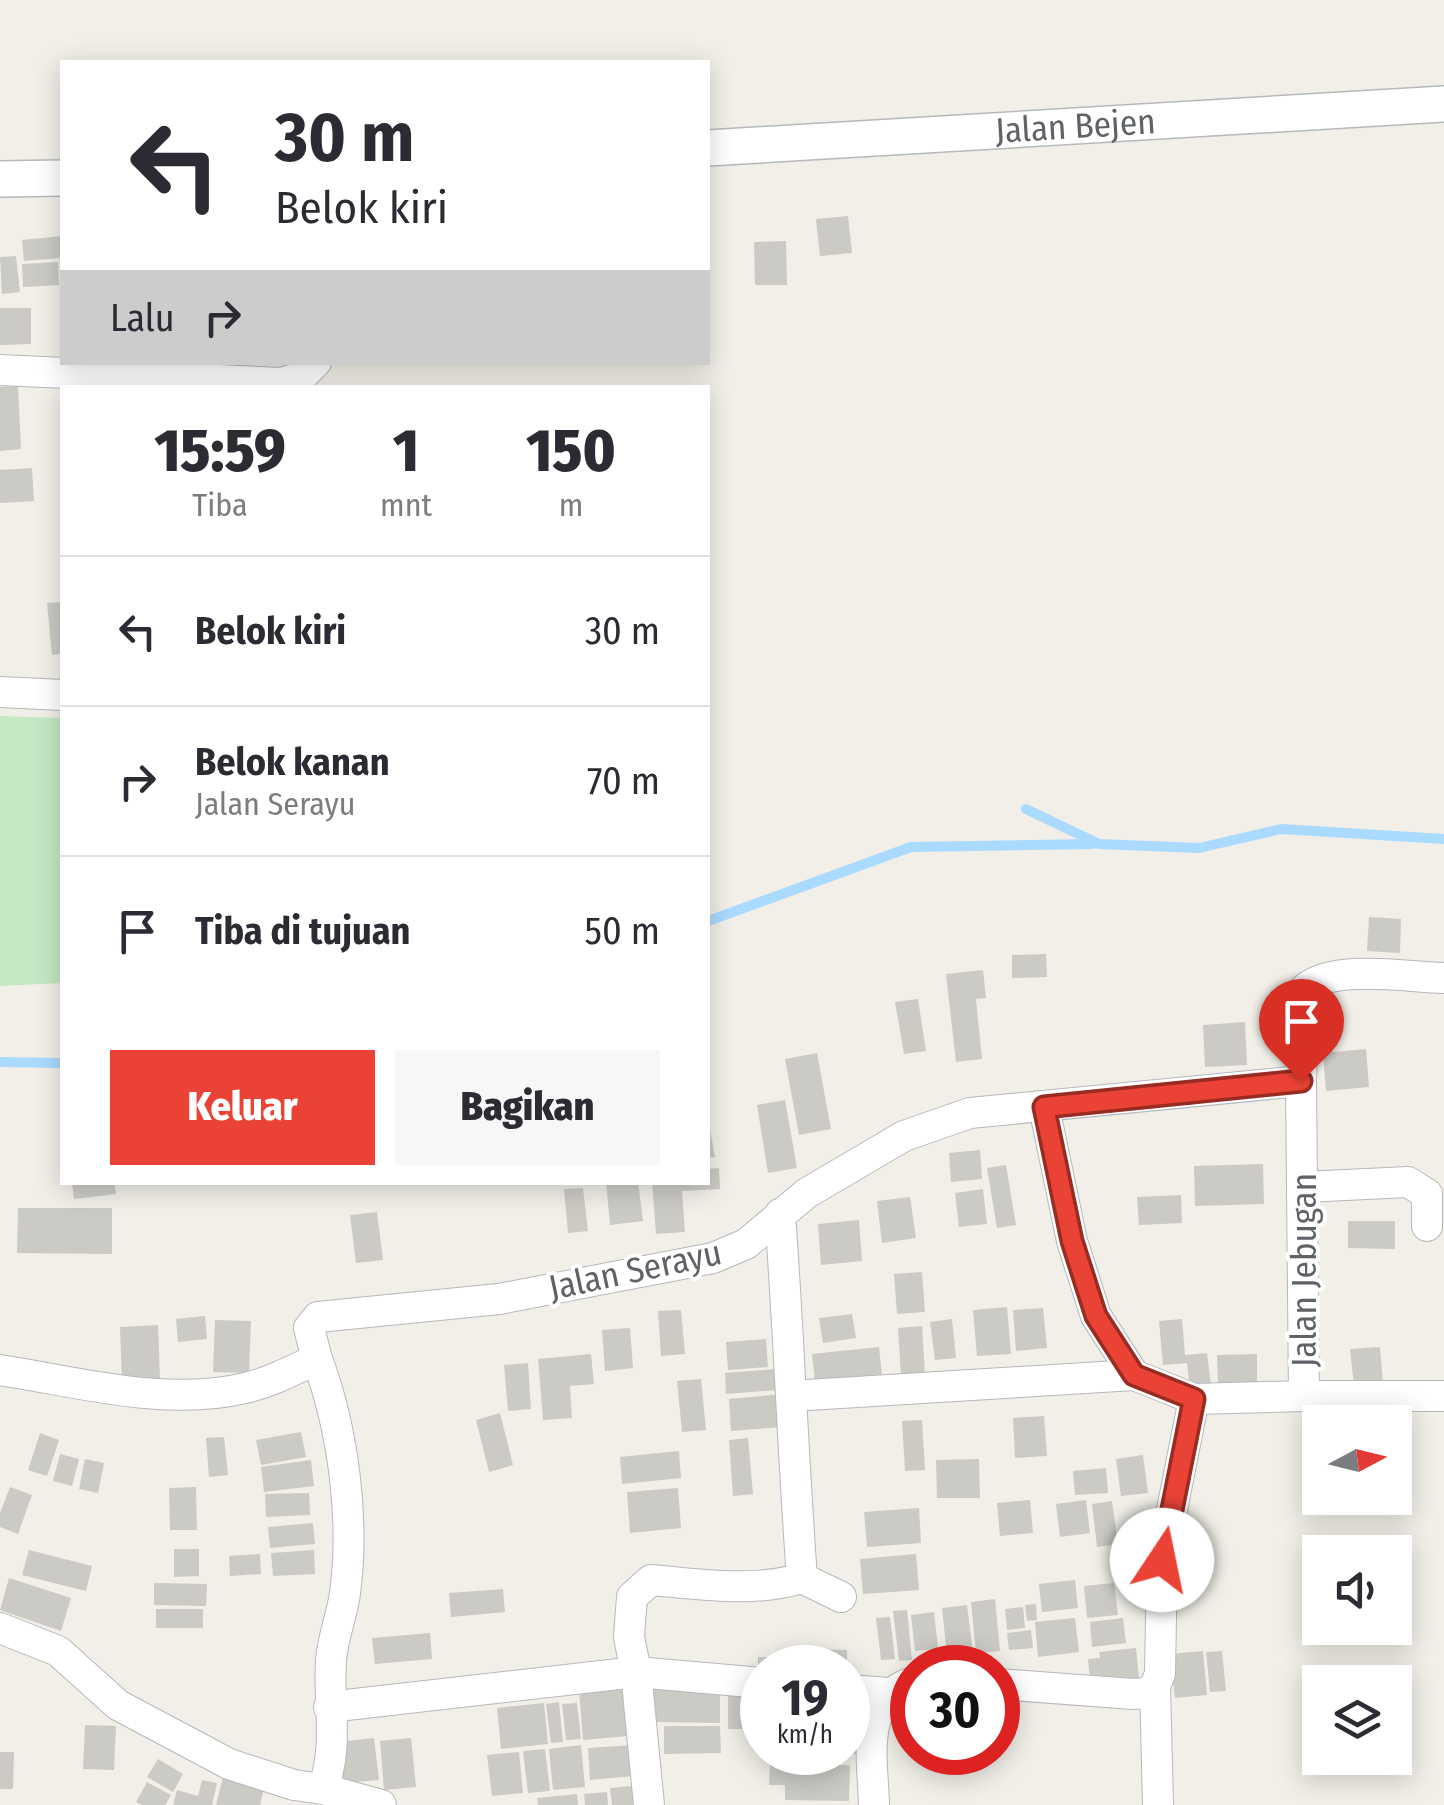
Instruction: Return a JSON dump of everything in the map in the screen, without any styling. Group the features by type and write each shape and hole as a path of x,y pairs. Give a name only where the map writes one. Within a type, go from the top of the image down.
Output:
{"street":[{"name":"Jalan Bejen","path":"710,148 1444,104"},
{"path":"0,179 60,178"},
{"path":"0,370 281,383 301,377 313,365"},
{"path":"0,692 60,695"},
{"path":"1301,1081 1305,990 1313,982 1331,975 1444,978"},
{"name":"Jalan Serayu","path":"317,1359 309,1328 318,1317 499,1299 688,1265 746,1244 807,1192 904,1136 970,1113 1301,1081"},
{"name":"Jalan Jebugan","path":"1301,1081 1304,1396 1444,1396"},
{"path":"1044,1107 1072,1241 1096,1316 1134,1375"},
{"path":"1304,1187 1408,1182 1427,1194 1427,1226"},
{"path":"780,1214 802,1578"},
{"path":"0,1370 148,1392 189,1393 241,1390 317,1359 328,1390 349,1511 345,1598 334,1633 329,1707 333,1762 323,1788"},
{"path":"791,1396 1134,1375 1194,1399 1304,1396"},
{"path":"1158,1805 1156,1686 1162,1659 1162,1560 1194,1399"},
{"path":"648,1805 636,1672 628,1638 632,1597 651,1580 732,1586 779,1585 802,1578 841,1596"},
{"path":"0,1628 58,1651 118,1706 229,1764 294,1786 323,1788 381,1805"},
{"path":"329,1707 636,1672 740,1680"},
{"path":"1020,1686 1133,1694 1147,1693 1156,1686"},
{"path":"874,1805 872,1732 879,1707 890,1698"}],"green space":[{"path":"0,716 60,718 60,983 0,986"}],"building":[{"path":"848,216 852,253 820,256 816,219"},
{"path":"60,236 60,258 24,261 22,240"},
{"path":"786,241 787,285 755,285 754,242"},
{"path":"16,256 20,292 2,294 0,257"},
{"path":"58,262 59,285 23,287 22,264"},
{"path":"0,308 31,308 31,344 0,345"},
{"path":"18,386 21,449 0,451 0,387"},
{"path":"32,468 34,501 0,503 0,470"},
{"path":"60,602 60,654 52,655 47,603"},
{"path":"1369,917 1401,919 1400,953 1367,951"},
{"path":"1046,954 1047,977 1012,978 1012,955"},
{"path":"983,970 986,998 976,999 982,1059 956,1062 946,974"},
{"path":"918,999 926,1051 904,1054 895,1002"},
{"path":"1245,1022 1247,1065 1205,1067 1203,1025"},
{"path":"1366,1049 1369,1087 1326,1091 1323,1053"},
{"path":"817,1053 831,1129 799,1135 785,1059"},
{"path":"785,1100 797,1168 768,1173 757,1105"},
{"path":"710,1130 715,1157 710,1158"},
{"path":"980,1150 982,1179 951,1182 949,1153"},
{"path":"1263,1164 1264,1204 1195,1206 1194,1166"},
{"path":"1006,1165 1016,1225 997,1228 987,1168"},
{"path":"719,1168 720,1189 682,1191 685,1232 656,1234 652,1185 710,1185 710,1169"},
{"path":"72,1185 114,1185 116,1194 74,1199"},
{"path":"606,1185 638,1185 643,1221 610,1225"},
{"path":"583,1188 588,1231 568,1233 564,1189"},
{"path":"983,1189 987,1224 959,1227 955,1193"},
{"path":"1181,1195 1182,1223 1139,1225 1137,1197"},
{"path":"910,1197 916,1238 882,1243 877,1201"},
{"path":"18,1208 112,1208 112,1254 17,1253"},
{"path":"377,1212 383,1260 356,1263 350,1215"},
{"path":"859,1220 862,1261 821,1265 818,1224"},
{"path":"1348,1221 1395,1221 1395,1249 1348,1248"},
{"path":"922,1272 925,1312 897,1314 894,1274"},
{"path":"1007,1307 1011,1354 977,1356 973,1310"},
{"path":"1043,1308 1047,1348 1016,1351 1013,1310"},
{"path":"681,1310 685,1354 661,1356 658,1311"},
{"path":"852,1314 856,1338 823,1343 819,1318"},
{"path":"205,1316 207,1339 178,1342 176,1319"},
{"path":"952,1319 956,1358 935,1360 930,1322"},
{"path":"1182,1319 1185,1355 1207,1353 1211,1386 1190,1388 1187,1363 1163,1365 1159,1321"},
{"path":"215,1320 251,1321 249,1373 213,1372"},
{"path":"158,1325 160,1380 122,1382 120,1327"},
{"path":"922,1326 925,1375 901,1376 898,1328"},
{"path":"630,1328 633,1368 605,1371 602,1330"},
{"path":"766,1339 768,1367 728,1370 726,1342"},
{"path":"879,1347 882,1376 815,1382 812,1354"},
{"path":"1380,1347 1383,1384 1354,1386 1350,1349"},
{"path":"591,1354 594,1384 570,1386 572,1418 543,1420 538,1359"},
{"path":"1257,1354 1257,1382 1218,1383 1217,1355"},
{"path":"528,1363 531,1409 508,1411 504,1365"},
{"path":"776,1369 778,1390 726,1394 725,1373"},
{"path":"701,1379 706,1430 682,1432 677,1381"},
{"path":"781,1394 783,1427 731,1431 729,1399"},
{"path":"500,1413 513,1465 489,1472 476,1420"},
{"path":"1044,1416 1047,1456 1015,1458 1013,1418"},
{"path":"922,1420 925,1470 905,1471 902,1421"},
{"path":"301,1432 306,1457 261,1465 256,1440"},
{"path":"40,1433 59,1440 47,1476 28,1470"},
{"path":"224,1437 228,1475 209,1477 206,1438"},
{"path":"748,1438 753,1494 733,1496 729,1440"},
{"path":"679,1451 681,1478 622,1484 620,1457"},
{"path":"60,1454 79,1459 72,1486 53,1481"},
{"path":"1143,1455 1148,1493 1121,1496 1116,1459"},
{"path":"85,1459 104,1463 98,1493 79,1489"},
{"path":"979,1459 980,1498 937,1498 936,1460"},
{"path":"311,1460 314,1486 264,1492 261,1467"},
{"path":"1106,1468 1108,1493 1075,1495 1073,1471"},
{"path":"10,1487 32,1495 18,1534 0,1527 0,1513"},
{"path":"196,1487 197,1530 170,1530 169,1488"},
{"path":"678,1488 681,1528 630,1533 627,1492"},
{"path":"309,1493 310,1515 266,1517 265,1494"},
{"path":"1030,1500 1033,1533 1000,1536 997,1503"},
{"path":"1086,1500 1090,1533 1060,1537 1056,1504"},
{"path":"1112,1501 1118,1544 1097,1547 1092,1504"},
{"path":"919,1508 921,1543 867,1547 864,1512"},
{"path":"313,1523 315,1544 270,1548 268,1527"},
{"path":"174,1549 199,1549 199,1576 174,1577"},
{"path":"29,1550 92,1566 86,1591 22,1575"},
{"path":"314,1550 315,1574 273,1576 271,1553"},
{"path":"260,1554 261,1574 230,1576 229,1556"},
{"path":"916,1554 919,1590 863,1594 860,1559"},
{"path":"9,1578 71,1598 61,1631 0,1610"},
{"path":"1075,1580 1078,1608 1042,1612 1039,1584"},
{"path":"154,1583 207,1584 206,1606 154,1605"},
{"path":"1114,1583 1118,1615 1087,1618 1084,1586"},
{"path":"503,1589 505,1612 451,1617 449,1593"},
{"path":"995,1599 999,1645 975,1645 971,1602"},
{"path":"1036,1604 1037,1620 1027,1621 1025,1605"},
{"path":"967,1605 972,1645 946,1645 942,1608"},
{"path":"1023,1607 1025,1628 1007,1630 1005,1609"},
{"path":"156,1609 203,1609 203,1628 156,1628"},
{"path":"907,1610 910,1645 897,1645 893,1611"},
{"path":"934,1612 938,1645 914,1645 911,1615"},
{"path":"890,1617 893,1645 890,1645 890,1659 881,1660 876,1618"},
{"path":"1075,1618 1079,1652 1038,1657 1035,1622"},
{"path":"1123,1618 1126,1643 1092,1647 1090,1622"},
{"path":"1031,1630 1033,1648 1008,1645 1007,1633"},
{"path":"430,1633 432,1659 375,1664 372,1638"},
{"path":"1136,1648 1139,1678 1102,1682 1090,1678 1088,1659 1100,1658 1099,1652"},
{"path":"1203,1651 1207,1695 1175,1698 1170,1654"},
{"path":"1222,1651 1226,1691 1210,1692 1206,1652"},
{"path":"625,1686 629,1736 583,1740 579,1690"},
{"path":"654,1687 720,1687 720,1723 653,1722"},
{"path":"728,1695 740,1695 740,1729 728,1729"},
{"path":"559,1702 563,1742 551,1743 546,1704"},
{"path":"544,1703 548,1744 501,1749 497,1708"},
{"path":"577,1703 581,1739 566,1740 562,1704"},
{"path":"85,1725 116,1726 114,1770 83,1769"},
{"path":"664,1726 720,1726 721,1753 664,1754"},
{"path":"374,1738 379,1780 344,1783 339,1742"},
{"path":"411,1738 416,1787 384,1790 380,1741"},
{"path":"581,1745 585,1787 553,1790 549,1749"},
{"path":"632,1745 634,1776 590,1780 588,1748"},
{"path":"545,1749 550,1791 528,1793 523,1751"},
{"path":"0,1752 14,1752 13,1789 0,1789"},
{"path":"519,1752 523,1793 492,1796 487,1755"},
{"path":"158,1759 183,1774 173,1792 147,1777"},
{"path":"769,1775 850,1775 849,1801 785,1800 785,1785 769,1785"},
{"path":"223,1777 264,1788 260,1805 216,1805"},
{"path":"202,1780 217,1783 212,1805 173,1805 177,1790 198,1796"},
{"path":"147,1782 171,1795 165,1805 136,1802"},
{"path":"641,1785 643,1805 612,1805 610,1788"},
{"path":"607,1792 608,1805 585,1805 584,1794"},
{"path":"577,1794 578,1805 538,1805 537,1798"}],"waterway":[{"path":"1026,809 1099,844 1199,848 1281,829 1444,839"},
{"path":"710,920 911,847 1093,844"},
{"path":"0,1062 60,1063"}],"route":[{"path":"1162,1560 1194,1399 1134,1375 1096,1316 1072,1241 1044,1107 1301,1081"}]}
